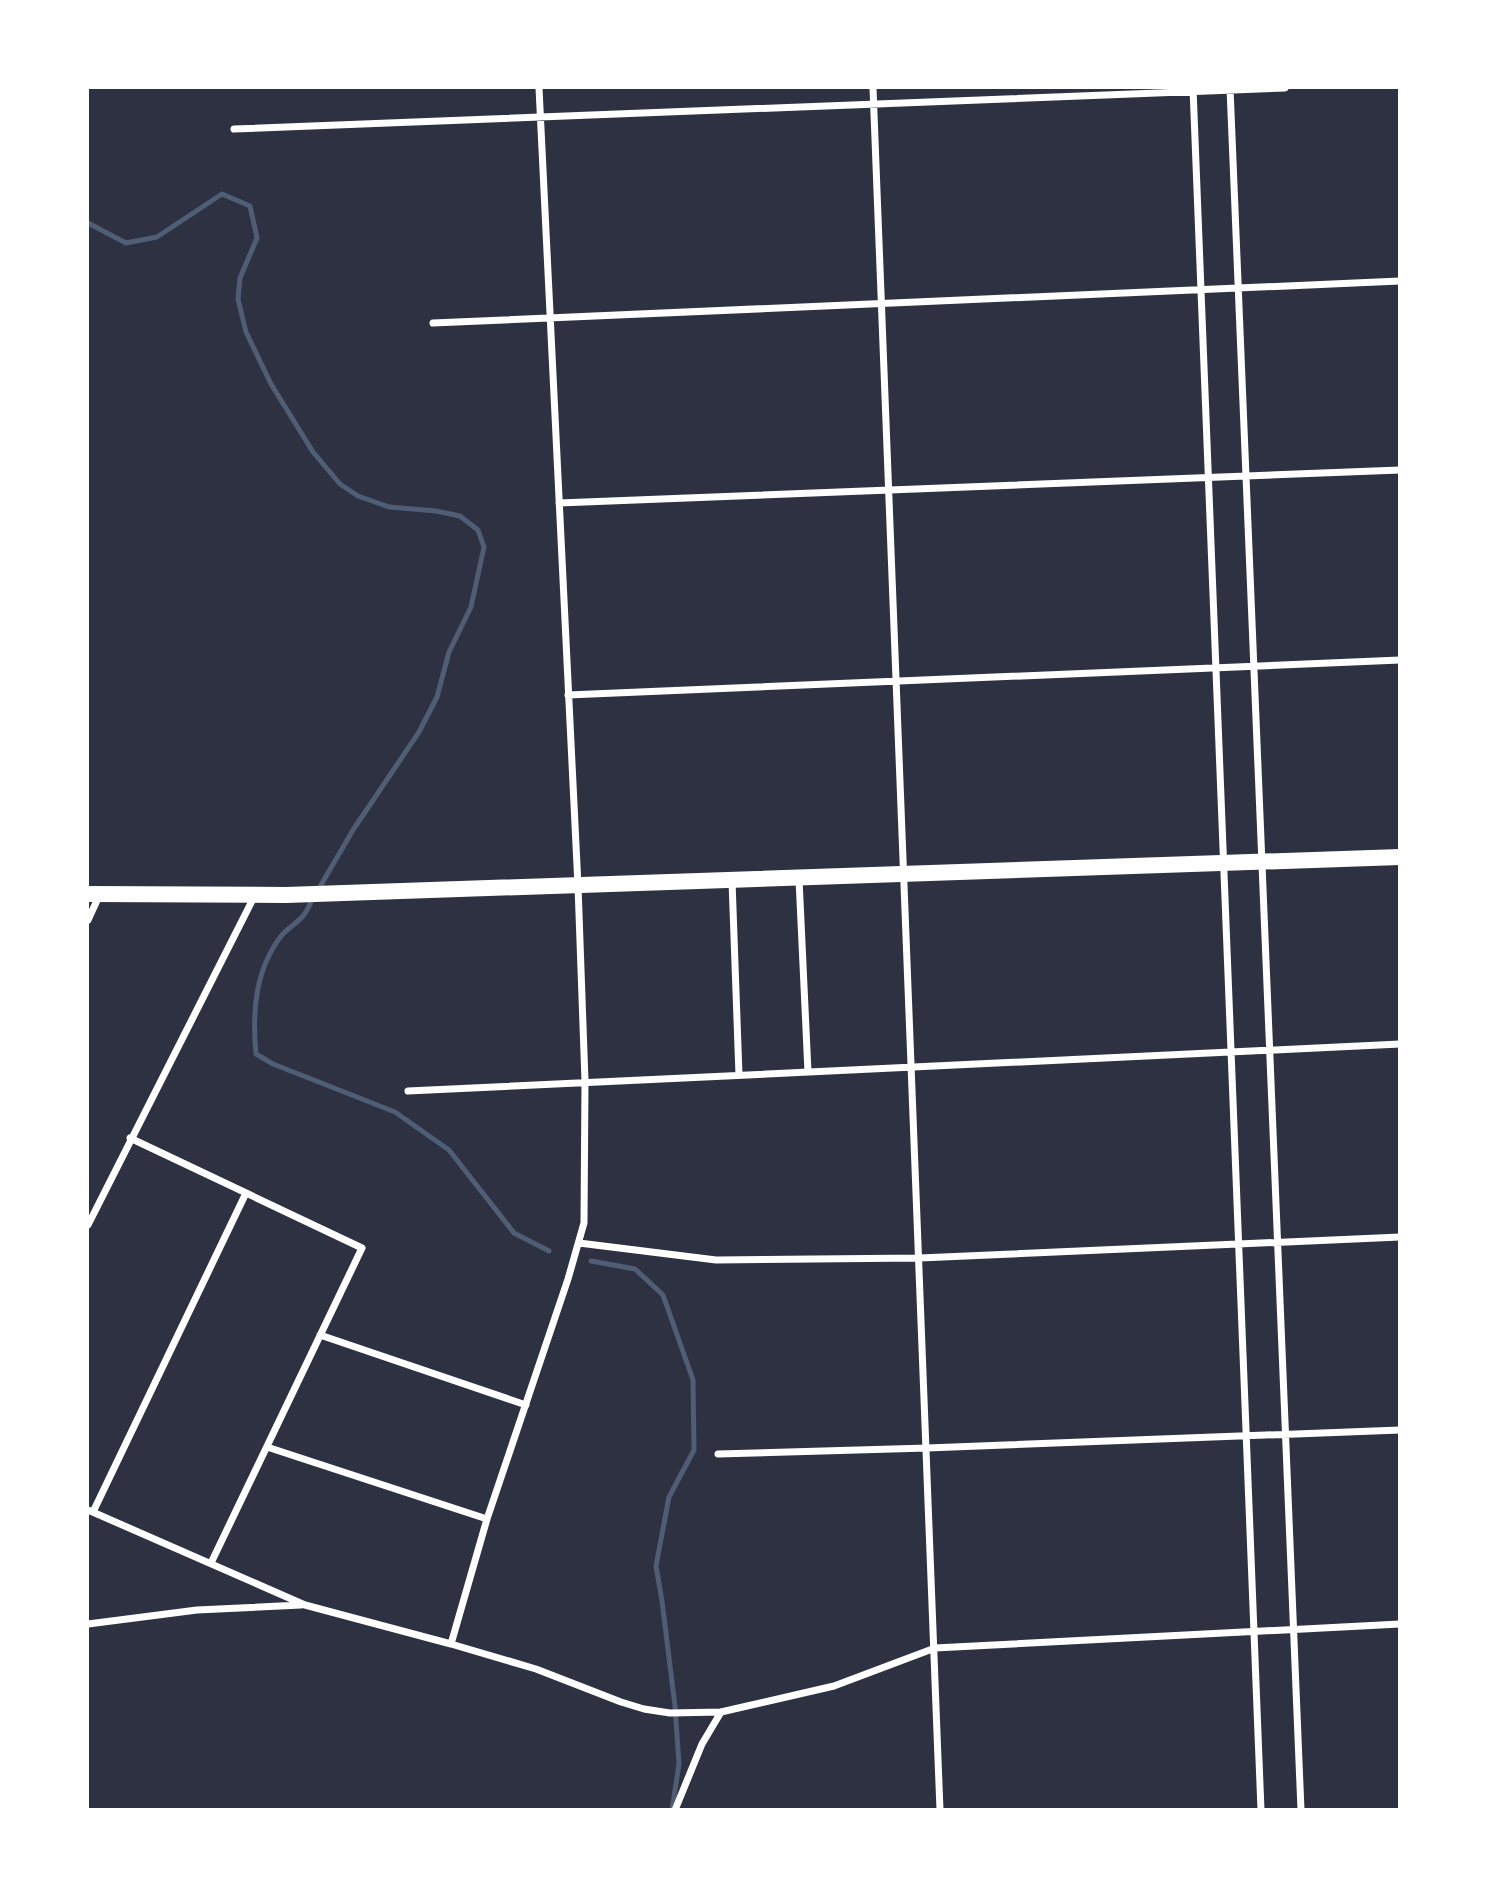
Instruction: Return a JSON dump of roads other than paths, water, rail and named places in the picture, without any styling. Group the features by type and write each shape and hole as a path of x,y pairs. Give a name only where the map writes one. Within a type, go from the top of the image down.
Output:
{"main road":[{"path":"93,895 254,896 1399,857"}],"street":[{"path":"451,1644 487,1518 584,1223 585,1081 578,886 539,88"},
{"path":"873,88 940,1810"},
{"path":"234,128 1194,89 1285,88"},
{"path":"1194,89 1261,1810"},
{"path":"1230,89 1300,1810"},
{"path":"433,323 1399,281"},
{"path":"559,503 1399,470"},
{"path":"568,695 1399,660"},
{"path":"799,878 808,1072"},
{"path":"732,881 739,1074"},
{"path":"88,920 93,895"},
{"path":"88,1225 254,896"},
{"path":"408,1091 1399,1044"},
{"path":"130,1138 362,1248 211,1563"},
{"path":"246,1193 90,1511 305,1605 536,1670 644,1709 693,1714 721,1712 834,1686 935,1648 1399,1624"},
{"path":"579,1243 716,1260 920,1258 1399,1237"},
{"path":"320,1335 526,1405"},
{"path":"718,1454 1399,1430"},
{"path":"267,1447 487,1518"},
{"path":"88,1624 197,1610 305,1605"},
{"path":"675,1810 702,1744 721,1712"}],"waterway":[{"path":"88,223 126,243 157,237 222,194 250,206 257,238 240,278 238,299 246,332 271,384 313,452 340,484 358,496 389,507 460,516 478,530 484,547 471,607 449,652 437,697 419,732 353,830 318,890"},
{"path":"313,898 304,915 282,935 266,962 255,1007 256,1054 273,1064 395,1112 449,1150 514,1233 549,1251"},
{"path":"591,1261 635,1269 663,1295 693,1380 694,1450 669,1497 656,1566 675,1706 679,1764 672,1810"}]}
